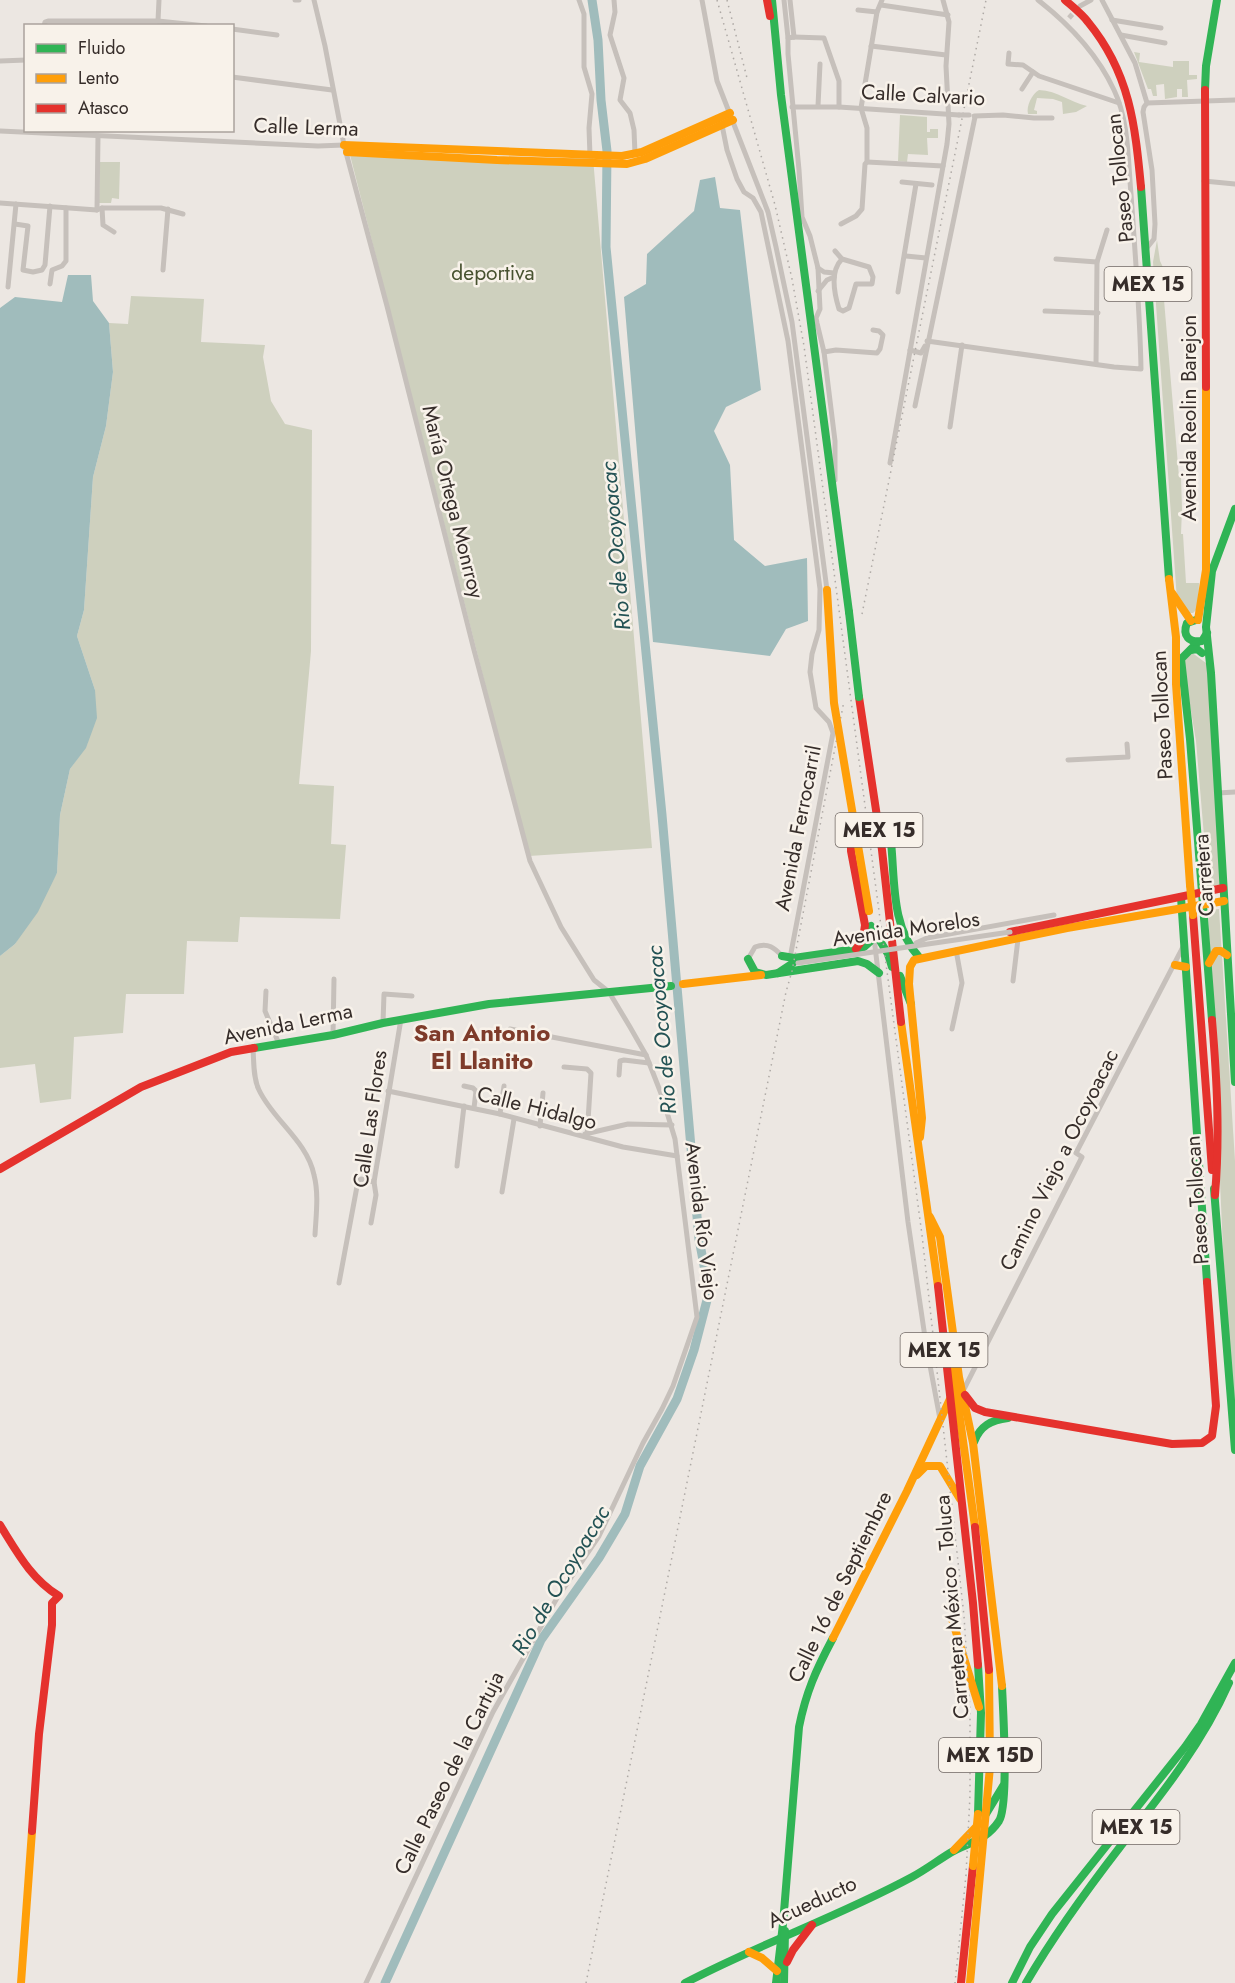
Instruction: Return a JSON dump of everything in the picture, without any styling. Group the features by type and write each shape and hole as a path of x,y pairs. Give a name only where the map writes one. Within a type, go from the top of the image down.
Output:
{"main road":[{"path":"767,0 778,54"},
{"name":"MEX 15","path":"772,0 781,95 859,697 882,850 896,984 940,1301"},
{"name":"Paseo Tollocan","path":"1065,0 1080,13 1102,41 1114,62 1128,95 1136,130 1170,590 1182,635 1176,684 1235,1450"},
{"name":"Avenida Reolin Barejon","path":"1195,620 1209,571 1204,101 1206,66 1217,0"},
{"path":"607,160 635,154 731,117"},
{"path":"607,160 635,163 722,125 731,117"},
{"name":"Calle Lerma","path":"345,149 607,160"},
{"name":"Calle Lerma","path":"497,156 590,156 607,160"},
{"path":"1209,571 1235,508"},
{"name":"Carretera","path":"1209,571 1207,630 1235,1082"},
{"path":"777,974 791,960 856,949 874,938 834,704 827,590"},
{"path":"1170,590 1195,620 1207,630 1202,641 1181,658 1190,739 1218,1091 1219,1146 1215,1195"},
{"path":"1195,620 1188,623 1182,635 1202,653 1210,666"},
{"path":"884,836 891,842 902,933 906,944 917,956"},
{"path":"856,949 863,939 865,925 851,850 851,842 859,838"},
{"name":"Avenida Morelos","path":"919,1145 922,1118 909,984 909,967 917,956 956,950 1015,934 1223,888"},
{"path":"963,1391 975,1408 1016,1418 1172,1444 1204,1444 1211,1439 1216,1406 1181,897"},
{"path":"1169,900 1171,910"},
{"name":"Avenida Morelos","path":"1015,934 1036,935 1224,901"},
{"path":"871,927 888,954 896,984"},
{"path":"1209,963 1216,951 1227,955"},
{"path":"748,959 755,972 766,975"},
{"path":"683,984 741,977 747,970 748,959"},
{"name":"Avenida Morelos","path":"741,977 777,974 858,961 867,964 879,973"},
{"path":"895,963 911,1004"},
{"path":"1175,965 1186,967"},
{"path":"609,992 672,986"},
{"name":"Avenida Lerma","path":"0,1169 124,1096 150,1088 231,1052 333,1035 401,1019 489,1004 609,992"},
{"path":"928,1213 940,1237 959,1377 973,1443 1000,1659 1004,1722 1004,1785 1000,1820 984,1837 953,1851"},
{"name":"Carretera México - Toluca","path":"940,1301 973,1603 981,1713 978,1814 961,1983"},
{"name":"MEX 15D","path":"940,1301 948,1330 967,1467 989,1671 990,1767 970,1983"},
{"path":"1224,1324 1235,1372"},
{"name":"Calle 16 de Septiembre","path":"783,1983 785,1966 783,1924 797,1739 805,1697 950,1399"},
{"path":"973,1443 977,1432 985,1424 993,1420 1016,1418"},
{"path":"912,1481 926,1466 940,1466 962,1502"},
{"path":"0,1525 37,1580 47,1590 59,1596 52,1603 39,1734 21,1983"},
{"path":"952,1619 960,1639 971,1688 981,1713"},
{"path":"1012,1983 1030,1947 1068,1893 1185,1748 1211,1708 1224,1679 1235,1664"},
{"name":"MEX 15","path":"1026,1983 1038,1961 1069,1917 1200,1742 1222,1701 1235,1664"},
{"path":"953,1851 974,1830 1004,1785"},
{"name":"Acueducto","path":"685,1983 912,1877 953,1851"},
{"path":"785,1966 793,1950 813,1924"},
{"name":"Calle 16 de Septiembre","path":"776,1983 783,1936"},
{"path":"749,1952 762,1958 777,1971"}],"street":[{"path":"158,21 159,0"},
{"path":"295,0 300,0"},
{"name":"María Ortega Monrroy","path":"314,0 345,149 530,861 561,927 594,980 609,992"},
{"path":"579,0 584,14 584,67 592,94 590,156"},
{"path":"614,0 615,12 610,35 624,78 620,100 630,113 634,130 635,154"},
{"path":"702,0 717,81 768,212 792,322 827,590"},
{"path":"784,0 791,37"},
{"path":"790,0 792,107 802,217 810,236 818,268 820,309 816,318 824,352 835,441 836,476 832,488"},
{"path":"890,463 947,144 946,55 950,22 943,0"},
{"path":"927,341 1140,369 1138,291 1129,169 1119,103 1110,82 1092,53 1067,20 1038,0"},
{"path":"1080,6 1090,0"},
{"path":"1102,0 1141,78 1147,103 1143,112 1152,170 1155,224 1154,239 1146,249"},
{"path":"841,224 860,213 867,162 867,128 861,108 877,12 881,2 948,15"},
{"path":"858,10 877,12"},
{"path":"1112,20 1161,28"},
{"path":"44,24 48,21 158,21 187,24"},
{"path":"234,29 277,35"},
{"path":"1121,35 1165,43"},
{"path":"791,37 824,38 839,81 839,107"},
{"path":"871,46 946,55"},
{"path":"1009,53 1008,64 1023,65 1039,76 1119,103"},
{"path":"0,61 24,60"},
{"path":"818,106 820,64"},
{"path":"1022,89 1033,72"},
{"path":"234,77 332,90"},
{"path":"1147,103 1235,100"},
{"name":"Calle Calvario","path":"792,107 818,106 972,116 1052,118"},
{"path":"915,406 972,116"},
{"name":"Avenida Ferrocarril","path":"722,125 740,185 744,192 753,198 761,212 786,326 820,589 818,639 812,654 810,672 816,708 829,722 833,733 791,960"},
{"name":"Calle Lerma","path":"0,131 345,149"},
{"path":"99,136 99,209 103,225 114,232"},
{"path":"867,162 943,166"},
{"path":"1204,181 1235,184"},
{"path":"902,182 932,185"},
{"path":"898,292 903,260 906,256 916,184"},
{"path":"0,203 66,208 168,209 183,214"},
{"path":"8,287 16,204"},
{"path":"15,224 28,226 23,272 42,270 45,265 50,206"},
{"path":"42,270 50,281 52,270 62,266 66,261 66,208"},
{"path":"164,270 168,209"},
{"path":"1096,364 1097,262 1107,230"},
{"path":"835,251 842,259 869,267 873,277 872,284 856,284 849,308 843,310 839,309 836,301 834,275 842,259"},
{"path":"906,256 926,258"},
{"path":"1056,259 1097,262"},
{"path":"818,268 834,275"},
{"path":"818,291 834,275"},
{"path":"1045,311 1098,313"},
{"path":"824,352 836,350 877,353 883,335 873,330"},
{"path":"910,350 921,352 927,341"},
{"path":"950,427 962,345"},
{"path":"1181,658 1182,635"},
{"path":"1068,760 1128,757 1127,744"},
{"path":"1218,793 1235,792"},
{"path":"917,956 914,949 916,943 927,938 1054,915"},
{"path":"1013,981 1015,934"},
{"name":"Avenida Morelos","path":"748,959 751,952 760,945 772,947 791,960 1015,934"},
{"path":"874,938 908,1222 940,1419"},
{"name":"Camino Viejo a Ocoyoacac","path":"963,1391 1082,1157 1076,1154 1185,943"},
{"path":"952,1029 962,983 956,950"},
{"path":"333,1035 334,979"},
{"path":"672,986 683,984"},
{"path":"266,991 266,1011 279,1044"},
{"name":"Avenida Río Viejo","path":"609,992 646,1055 672,1125 696,1302 696,1324"},
{"path":"383,1023 384,994 412,996"},
{"name":"Calle Las Flores","path":"371,1223 376,1195 374,1182 401,1019"},
{"path":"510,1029 646,1055"},
{"path":"253,1049 260,1091 308,1158 314,1175 315,1234"},
{"path":"619,1076 620,1061 649,1063"},
{"path":"564,1067 587,1069 591,1073 585,1135 628,1124 672,1125"},
{"path":"464,1086 476,1091 474,1108"},
{"path":"500,1114 504,1086"},
{"name":"Calle Hidalgo","path":"388,1091 500,1114 623,1147 677,1156"},
{"path":"540,1126 543,1093"},
{"path":"457,1166 464,1106"},
{"path":"502,1192 514,1119"},
{"path":"339,1283 358,1181 361,1179 374,1182"},
{"name":"Calle Paseo de la Cartuja","path":"366,1983 493,1712 557,1598 603,1529 643,1443 666,1402 696,1324"}],"green space":[{"path":"1134,52 1140,53 1139,62 1173,67 1173,61 1189,61 1189,75 1197,75 1197,79 1187,80 1188,97 1182,97 1182,89 1177,89 1177,97 1165,99 1164,84 1156,85 1157,96 1153,96 1151,89 1148,89"},
{"path":"1039,90 1052,92 1087,106 1076,112 1063,114 1062,102 1037,98 1034,110 1037,114 1028,114 1030,100"},
{"path":"900,115 927,117 927,132 930,132 930,129 938,129 938,138 927,138 928,155 908,154 907,162 898,161"},
{"name":"deportiva","path":"349,151 451,161 593,158 652,848 529,856"},
{"path":"100,162 120,162 119,199 112,198 111,203 99,203"},
{"path":"1157,240 1160,261 1167,276 1166,286 1163,288 1179,477 1181,477 1181,534 1183,534 1186,583 1199,583 1198,608 1193,613 1188,613 1177,600 1153,262"},
{"path":"131,296 204,299 201,342 265,345 263,357 271,401 285,424 312,430 311,651 299,784 334,786 331,844 346,845 340,919 240,917 238,942 187,941 184,994 126,994 123,1033 74,1037 71,1099 40,1103 35,1064 0,1068 0,956 15,944 57,873 60,815 70,769 87,745 95,690 77,636 84,610 93,477 106,426 113,372 109,323 128,324"},
{"path":"1191,652 1210,666 1223,890 1202,893 1207,879 1209,858 1204,836 1196,741 1183,663"},
{"path":"1219,909 1235,1161 1235,1421 1227,1340 1208,910"}],"water":[{"path":"715,177 720,208 740,210 761,390 726,407 714,431 730,465 734,540 765,566 807,558 808,621 786,629 770,656 653,642 624,297 646,284 647,254 694,211 700,180"},
{"path":"68,275 91,275 93,301 109,323 113,372 106,426 93,477 84,610 77,636 95,690 97,718 86,748 70,769 60,815 57,873 38,912 15,944 0,956 0,308 15,297 62,302"}],"waterway":[{"name":"Rio de Ocoyoacac","path":"385,1983 541,1640 599,1558 625,1514 640,1466 677,1399 694,1350 707,1300 706,1276 699,1239 662,815 606,247 607,151 601,100 598,40 592,0"}],"tunnel":[{"path":"1069,18 1077,9"},
{"path":"859,838 884,836"}],"railway":[{"path":"717,0 775,205 804,346 922,1235 964,1616 970,1710 970,1795 966,1875 955,1983"},
{"path":"727,0 747,78"},
{"path":"862,614 986,0"},
{"path":"586,1983 792,971 844,701"}],"traffic: fast":[{"path":"772,0 781,95 849,612"},
{"path":"1205,90 1206,66 1217,0"},
{"path":"1141,187 1169,579"},
{"path":"1235,509 1212,571 1206,627 1211,673 1235,1082"},
{"path":"849,612 859,697"},
{"path":"1196,620 1187,623 1185,632 1188,638 1193,641 1202,641 1207,633"},
{"path":"1197,643 1181,659 1190,739 1212,1020"},
{"path":"1191,650 1197,649 1202,653"},
{"path":"884,836 891,842 896,903 903,932 919,957"},
{"path":"1181,897 1207,1282"},
{"path":"871,926 888,954 892,967"},
{"path":"782,956 794,958 856,949 864,947 874,938"},
{"path":"748,959 755,972 766,975 858,961 867,964 879,973"},
{"path":"778,973 793,963"},
{"path":"900,976 911,1004"},
{"path":"254,1048 489,1004 671,986"},
{"path":"1214,1189 1235,1450"},
{"path":"974,1442 979,1432 987,1425 996,1420 1008,1418"},
{"path":"776,1983 799,1727 812,1681 833,1638"},
{"path":"1012,1983 1030,1947 1052,1914 1185,1747 1201,1724 1235,1663"},
{"path":"978,1665 981,1713 978,1814"},
{"path":"1026,1983 1083,1897 1180,1768 1206,1727 1229,1683"},
{"path":"685,1983 884,1891 957,1849 976,1841 994,1828 1002,1812 1004,1796 1002,1686"},
{"path":"986,1814 1003,1786"},
{"path":"784,1983 785,1931"}],"traffic: slow":[{"path":"344,145 622,156 642,152 730,113"},
{"path":"347,152 627,164 645,159 733,120"},
{"path":"1198,620 1206,570 1206,387"},
{"path":"1169,579 1176,637 1176,684 1190,885"},
{"path":"827,590 834,703 869,911"},
{"path":"1172,593 1191,621"},
{"path":"1190,885 1193,915"},
{"path":"920,1137 922,1118 909,984 910,967 914,960 1067,928 1224,901"},
{"path":"1209,963 1216,951 1227,955"},
{"path":"1175,965 1186,967"},
{"path":"683,984 761,975"},
{"path":"901,1022 938,1286"},
{"path":"930,1217 940,1237 959,1377 973,1443 1002,1686"},
{"path":"950,1347 975,1527"},
{"path":"833,1638 907,1491 950,1399"},
{"path":"917,1475 926,1466 940,1466 960,1499"},
{"path":"952,1619 979,1707"},
{"path":"970,1983 990,1767 989,1670"},
{"path":"973,1866 978,1814"},
{"path":"954,1850 977,1826"},
{"path":"21,1983 32,1831"},
{"path":"749,1952 762,1958 777,1971"}],"traffic: jam":[{"path":"767,0 770,16"},
{"path":"1065,0 1086,19 1102,41 1122,80 1133,121 1141,187"},
{"path":"1205,90 1206,387"},
{"path":"859,697 882,850 901,1022"},
{"path":"856,949 863,939 865,925 851,851 851,842 859,838"},
{"path":"1010,932 1223,888"},
{"path":"1193,915 1212,1170"},
{"path":"1212,1020 1217,1108 1215,1195"},
{"path":"0,1169 141,1087 231,1052 254,1048"},
{"path":"965,1395 975,1408 985,1412 1172,1444 1202,1443 1212,1436 1216,1406 1207,1282"},
{"path":"938,1286 978,1665"},
{"path":"0,1525 40,1582 59,1596 52,1603 52,1625 39,1734 32,1831"},
{"path":"975,1527 989,1670"},
{"path":"961,1983 973,1866"},
{"path":"787,1962 812,1925"}],"district":[{"name":"San Antonio El Llanito","path":"482,1046"}]}
